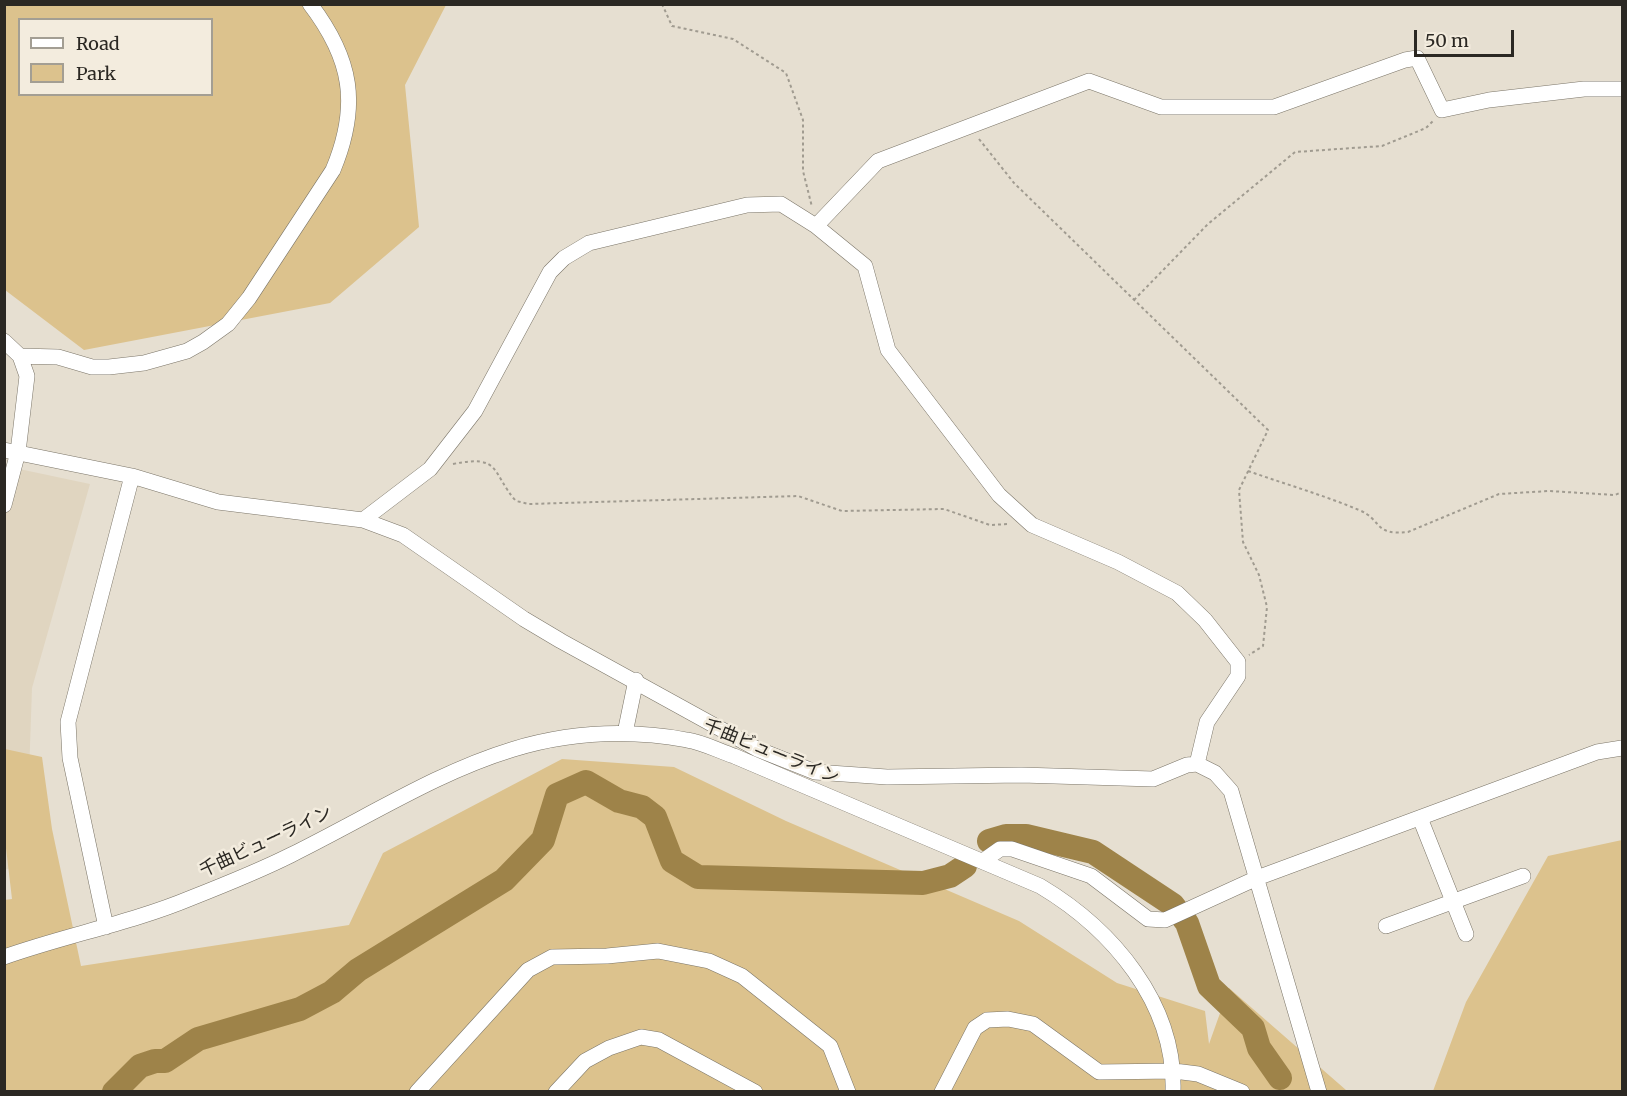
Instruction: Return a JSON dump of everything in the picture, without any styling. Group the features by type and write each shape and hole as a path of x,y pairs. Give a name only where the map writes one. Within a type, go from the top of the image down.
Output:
{"street":[{"path":"20,356 58,357 92,367 144,363 195,346 228,324 333,170 342,146 350,100 348,76 335,43 310,4"},
{"path":"816,226 878,160 1089,81 1161,106 1274,107 1405,60 1417,58 1442,110 1489,99 1584,89 1623,89"},
{"path":"363,520 430,469 469,419 550,272 564,258 589,243 747,205 781,204 816,226 865,266 888,350 999,495 1032,525 1118,562 1177,593 1205,620 1238,662 1238,676 1207,722 1197,764"},
{"path":"4,341 20,356 27,376 11,451 4,504"},
{"path":"11,451 132,476 218,502 363,520 403,536 524,619 757,749 815,772 887,777 1021,775 1153,779 1187,765 1197,764 1215,773 1231,791 1319,1092"},
{"path":"106,927 70,758 68,722 132,476"},
{"path":"625,733 636,681"},
{"name":"千曲ビューライン","path":"4,957 106,927 189,899 289,856 427,782 508,750 584,733 625,733 697,743 1040,885 1069,903 1111,939 1130,964 1158,1013 1174,1071 1173,1092"},
{"path":"983,861 1000,849 1012,849 1091,876 1148,919 1173,917 1257,878 1597,752 1623,748"},
{"path":"1420,818 1466,934"},
{"path":"1386,926 1523,876"},
{"path":"417,1092 528,970 552,957 607,957 658,951 709,961 742,976 830,1046 848,1092"},
{"path":"942,1092 975,1028 987,1020 1008,1019 1033,1024 1100,1071 1174,1071 1198,1074 1242,1092"},
{"path":"556,1092 585,1061 609,1048 641,1037 659,1040 755,1092"}],"path":[{"path":"662,4 672,26 734,39 786,73 803,120 803,171 816,226"},
{"path":"1134,300 1208,224 1295,152 1383,146 1426,128 1442,110"},
{"path":"968,125 1014,183 1268,430 1239,490 1243,542 1259,575 1267,607 1263,646 1238,662"},
{"path":"452,464 474,459 490,464 505,481 516,501 529,504 798,496 842,511 944,509 990,525 1032,525"},
{"path":"1248,471 1362,511 1380,528 1394,533 1408,532 1498,494 1549,491 1615,495 1623,492"}],"shaded area":[{"path":"5,466 90,484 32,688 26,862 5,870"}],"green space":[{"path":"4,5 446,5 405,85 419,227 330,303 84,350 5,290"},
{"path":"5,749 42,757 52,829 81,966 349,925 383,853 562,759 674,767 786,821 1019,921 1117,983 1205,1011 1209,1044 1229,988 1346,1090 1391,1091 5,1091 4,900 12,899 4,831"},
{"path":"1622,840 1622,1091 1433,1091 1466,1002 1548,856"}],"waterway":[{"path":"114,1092 140,1066 155,1061 165,1061 198,1039 300,1009 332,992 358,970 504,880 543,840 557,795 586,782 619,801 642,807 655,817 672,861 698,877 923,883 950,876 965,866"},
{"path":"989,841 1006,836 1026,836 1093,852 1173,905 1187,923 1209,986 1253,1028 1259,1048 1280,1078"}]}
